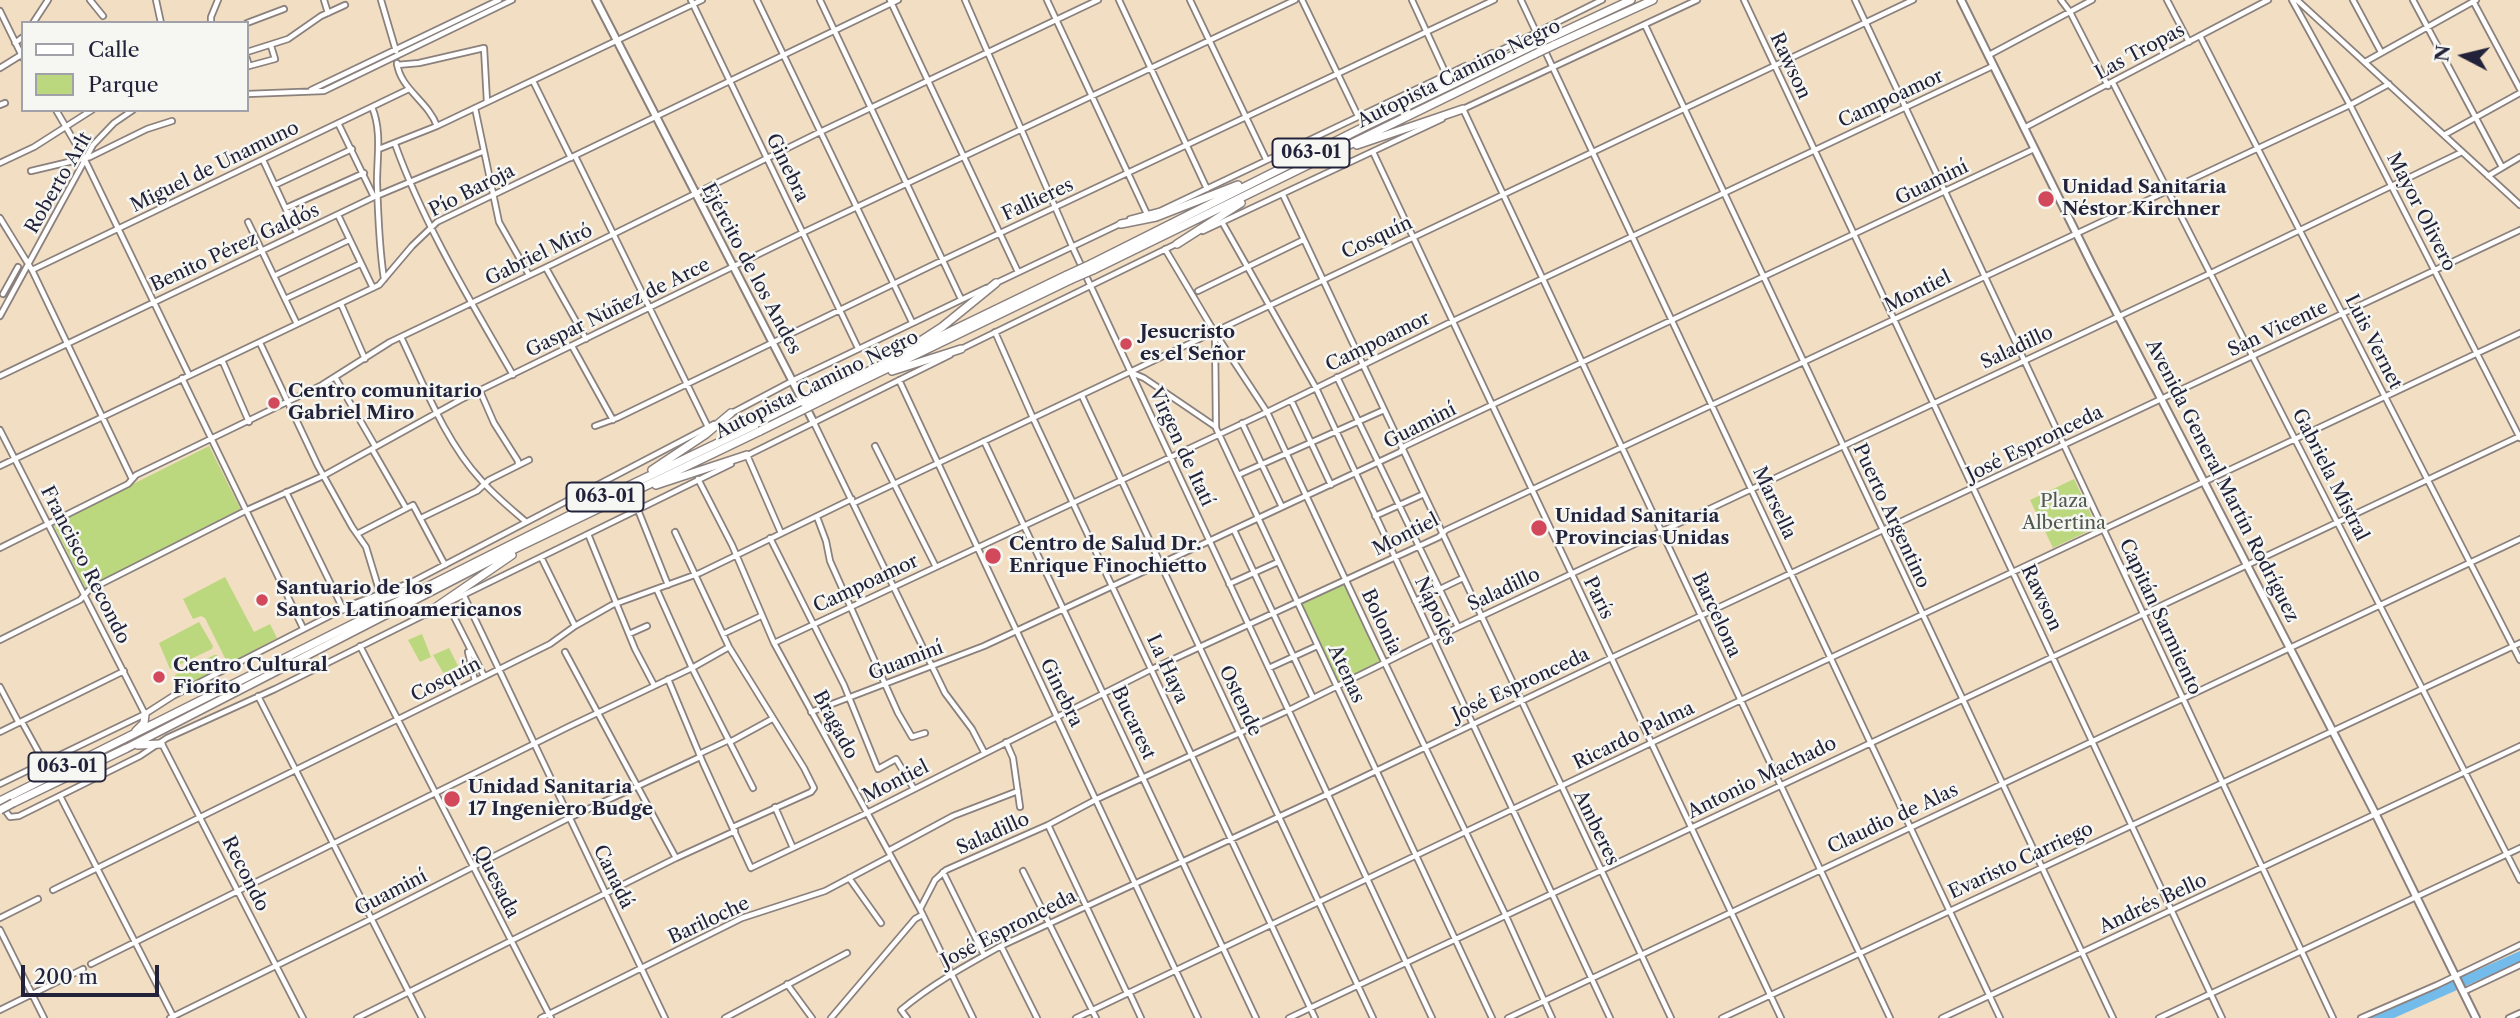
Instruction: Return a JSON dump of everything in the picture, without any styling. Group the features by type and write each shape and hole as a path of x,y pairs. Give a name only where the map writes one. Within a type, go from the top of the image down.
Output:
{"highway":[{"name":"Autopista Camino Negro","path":"1092,267 1265,176 1366,126 1552,41 1631,0"},
{"name":"Autopista Camino Negro","path":"1552,41 1653,0"},
{"name":"Autopista Camino Negro","path":"849,385 880,365 1270,184 1533,50"},
{"path":"1366,126 1492,54"},
{"path":"1336,150 1463,109"},
{"path":"1121,224 1156,217 1265,176"},
{"path":"1177,244 1270,184"},
{"name":"Autopista Camino Negro","path":"0,810 11,799 125,739 618,491 849,385 1069,277"},
{"path":"880,365 942,327 996,283"},
{"path":"849,385 961,349"},
{"path":"618,491 706,434 731,413"},
{"name":"Autopista Camino Negro","path":"0,802 127,748 336,639 758,428"},
{"path":"603,506 664,482 747,455"},
{"path":"426,614 500,562 569,523"},
{"path":"342,609 394,596 454,573"},
{"path":"125,739 142,726 145,714"},
{"path":"127,748 147,743 161,744"}],"main road":[{"name":"Ejército de los Andes","path":"596,0 814,423"},
{"name":"Avenida General Martín Rodríguez","path":"1961,0 2076,233 2376,815 2476,1018"}],"street":[{"path":"34,21 48,0"},
{"path":"90,0 103,16"},
{"path":"156,0 161,21"},
{"path":"211,21 218,0"},
{"path":"324,0 328,13"},
{"path":"381,0 400,77 430,112 437,126"},
{"path":"248,94 324,91 499,0"},
{"path":"490,5 512,0"},
{"path":"379,149 437,126 617,42 692,2 702,0"},
{"path":"757,0 912,322"},
{"path":"820,0 961,299"},
{"name":"Pío Baroja","path":"0,466 373,288 384,280 431,227 492,195 898,0"},
{"name":"Virgen de Itatí","path":"965,0 1020,130 1130,373 1432,1018"},
{"path":"1047,0 1147,214"},
{"name":"Gabriel Miró","path":"0,548 128,484 136,475 288,402 401,337 471,302 1098,0"},
{"path":"1119,0 1207,189"},
{"path":"1190,0 1266,159"},
{"name":"Gaspar Núñez de Arce","path":"0,640 80,600 89,590 245,511 323,476 437,412 802,233 1295,0"},
{"path":"1302,0 1358,116"},
{"path":"1412,0 1446,74"},
{"name":"Fallieres","path":"595,426 613,420 943,260 1494,0"},
{"name":"Marsella","path":"1521,0 2000,1018"},
{"path":"0,784 145,714 173,696 303,628 342,609 412,582 792,380 1072,246 1207,189 1602,0"},
{"path":"0,802 10,817 16,818 174,735 464,596 1090,285 1697,0"},
{"name":"Rawson","path":"1744,0 2222,1018"},
{"name":"Capitán Sarmiento","path":"1855,0 2333,1018"},
{"name":"Cosquín","path":"53,890 550,644 568,634 575,626 618,604 695,575 770,538 938,464 1913,0"},
{"name":"Gabriela Mistral","path":"2061,0 2111,84 2168,190 2520,880"},
{"path":"1989,55 2092,0"},
{"path":"2166,0 2189,41"},
{"name":"Las Tropas","path":"2024,128 2268,0"},
{"path":"2294,0 2520,205"},
{"name":"Mayor Olivero","path":"2294,0 2520,437"},
{"path":"2353,0 2381,52"},
{"path":"2413,0 2502,167"},
{"path":"2365,62 2474,1 2520,91 2444,135"},
{"name":"Ginebra","path":"692,2 858,348"},
{"path":"891,2 1018,272"},
{"path":"248,52 288,39 345,5"},
{"path":"248,23 284,9"},
{"path":"0,12 21,54"},
{"name":"Puerto Argentino","path":"1645,25 2113,1018"},
{"name":"Luis Vernet","path":"2200,36 2520,660"},
{"path":"15,43 21,38"},
{"path":"248,66 275,59 271,46"},
{"path":"397,65 484,48 487,102"},
{"path":"0,68 21,57"},
{"name":"Campoamor","path":"774,643 1170,457 1218,430 1267,412 1452,321 1994,65"},
{"path":"533,81 708,427"},
{"name":"Montiel","path":"734,829 751,868 867,813 1152,669 1418,546 1984,275 2350,105 2389,84"},
{"name":"Miguel de Unamuno","path":"32,270 410,89"},
{"path":"372,107 376,118 379,149 377,223 384,280"},
{"path":"475,108 500,226 528,275"},
{"name":"Barcelona","path":"1463,109 1890,1018"},
{"path":"57,112 84,158 189,375"},
{"path":"0,163 34,147 89,112"},
{"name":"Roberto Arlt","path":"0,316 84,158 97,139 131,112"},
{"path":"31,171 84,158 147,129 172,121"},
{"path":"338,123 376,196"},
{"path":"395,144 431,227 513,375"},
{"path":"275,185 352,149"},
{"name":"Guaminí","path":"811,712 1016,632 1331,485 1492,405 2034,149"},
{"name":"Benito Pérez Galdós","path":"0,376 376,196 484,152"},
{"name":"París","path":"1373,152 1781,1018"},
{"name":"Saladillo","path":"831,1018 921,912 935,880 943,872 1048,825 1384,662 2211,274 2462,152"},
{"path":"2488,176 2520,157"},
{"path":"263,160 298,233"},
{"path":"286,208 363,173"},
{"name":"Amberes","path":"1283,195 1671,1018"},
{"path":"338,215 373,288"},
{"path":"0,218 32,270 133,479"},
{"path":"248,222 297,324"},
{"name":"Nápoles","path":"1222,222 1316,388 1610,1018"},
{"name":"San Vicente","path":"2162,399 2520,230"},
{"path":"274,276 349,240"},
{"path":"1198,291 1303,240"},
{"name":"Bolonia","path":"1165,249 1215,333 1267,412 1552,1018"},
{"path":"285,299 360,264"},
{"path":"9,300 1,293 18,267"},
{"path":"546,268 586,339"},
{"path":"341,304 365,359"},
{"name":"La Haya","path":"995,332 1315,1018"},
{"name":"Atenas","path":"1215,333 1218,430 1492,1018"},
{"name":"Ricardo Palma","path":"1076,1018 1513,808 2520,333"},
{"path":"401,337 437,412 460,452 484,484 525,522"},
{"path":"260,343 323,476 368,553 380,593"},
{"path":"572,346 613,420"},
{"path":"222,360 249,422"},
{"path":"1130,373 1143,378 1218,430"},
{"path":"335,377 406,509"},
{"path":"1337,377 1458,628"},
{"path":"182,378 303,628"},
{"name":"Ginebra","path":"899,380 1198,1018"},
{"path":"480,391 494,423 518,465"},
{"name":"Ostende","path":"1082,396 1373,1018"},
{"name":"José Espronceda","path":"906,1018 901,1010 951,973 1001,946 2162,399"},
{"path":"1291,400 1331,485"},
{"path":"1238,475 1384,410"},
{"name":"Ejército de los Andes","path":"814,423 948,699 972,729 984,752"},
{"path":"1242,423 1282,507"},
{"name":"Francisco Recondo","path":"0,430 145,714"},
{"name":"Antonio Machado","path":"1289,1018 1870,741 2520,437"},
{"name":"Bucarest","path":"984,441 1256,1018"},
{"path":"875,446 936,566"},
{"path":"747,455 781,533"},
{"path":"421,518 477,491 484,484 528,460"},
{"name":"Bragado","path":"698,480 736,555 774,643 921,912 973,1018"},
{"path":"286,492 342,609"},
{"path":"1375,516 1424,494"},
{"path":"357,534 413,505 445,565"},
{"path":"638,510 668,585"},
{"path":"817,517 830,561 885,684 912,737 925,733"},
{"path":"1234,530 1312,698"},
{"path":"357,1018 775,807 811,792 814,788 729,647 675,532"},
{"path":"588,534 629,634 654,685"},
{"path":"770,538 814,624 878,769 896,759 914,789"},
{"name":"Claudio de Alas","path":"1508,1018 2520,539"},
{"path":"541,557 575,626"},
{"path":"1229,584 1278,562"},
{"path":"1415,601 1463,578"},
{"path":"657,590 692,668 753,788"},
{"name":"Canadá","path":"464,596 665,1018"},
{"path":"447,603 484,676"},
{"path":"723,634 761,616"},
{"path":"629,634 647,626"},
{"name":"Evaristo Carriego","path":"1722,1018 2520,643"},
{"path":"466,645 475,681"},
{"name":"Quesada","path":"360,646 550,1016"},
{"path":"1269,668 1317,646"},
{"path":"91,964 692,668 729,647"},
{"path":"565,652 676,858"},
{"path":"0,732 124,671"},
{"path":"668,679 734,829"},
{"path":"0,687 44,762"},
{"path":"258,696 422,1018"},
{"name":"Guaminí","path":"172,1017 772,719"},
{"path":"1006,742 1013,758 1020,807"},
{"name":"Recondo","path":"161,744 303,1018"},
{"name":"Andrés Bello","path":"1941,1018 2520,746"},
{"name":"Bariloche","path":"541,1018 550,1016 742,918 825,891 953,816 1017,791"},
{"path":"60,796 172,1017"},
{"path":"775,807 793,849"},
{"path":"1048,825 1141,1018"},
{"path":"2159,1018 2520,848"},
{"path":"1023,871 1096,1018"},
{"path":"943,872 984,955"},
{"path":"849,878 881,923"},
{"path":"0,918 38,899"},
{"path":"0,930 44,1018"},
{"path":"2361,1018 2520,945"},
{"path":"1001,946 1037,1018"},
{"path":"724,1018 847,953"},
{"path":"2463,992 2520,965"},
{"path":"0,1010 83,969"},
{"path":"787,984 812,1018"},
{"path":"2509,1018 2520,1013"}],"green space":[{"path":"209,446 241,510 86,589 53,524"},
{"name":"Plaza Albertina","path":"2074,479 2097,527 2053,548 2030,500"},
{"path":"225,577 254,632 270,624 277,638 231,663 226,660 205,618 201,616 193,619 183,599"},
{"path":"1345,580 1384,662 1336,687 1297,603"},
{"path":"199,622 213,646 212,649 170,669 159,643"},
{"path":"422,634 431,657 420,662 408,640"},
{"path":"449,648 460,670 445,676 433,655"},
{"path":"217,655 222,665 220,668 179,688 174,679 175,675"}],"water":[{"path":"2520,951 2520,962 2394,1018 2369,1018"}],"place":[{"name":"Unidad Sanitaria Néstor Kirchner","path":"2046,199"},
{"name":"Jesucristo es el Señor","path":"1126,344"},
{"name":"Centro comunitario Gabriel Miro","path":"274,403"},
{"name":"Unidad Sanitaria Provincias Unidas","path":"1539,528"},
{"name":"Centro de Salud Dr. Enrique Finochietto","path":"993,556"},
{"name":"Santuario de los Santos Latinoamericanos","path":"262,600"},
{"name":"Centro Cultural Fiorito","path":"159,677"},
{"name":"Unidad Sanitaria 17 Ingeniero Budge","path":"452,799"}]}
